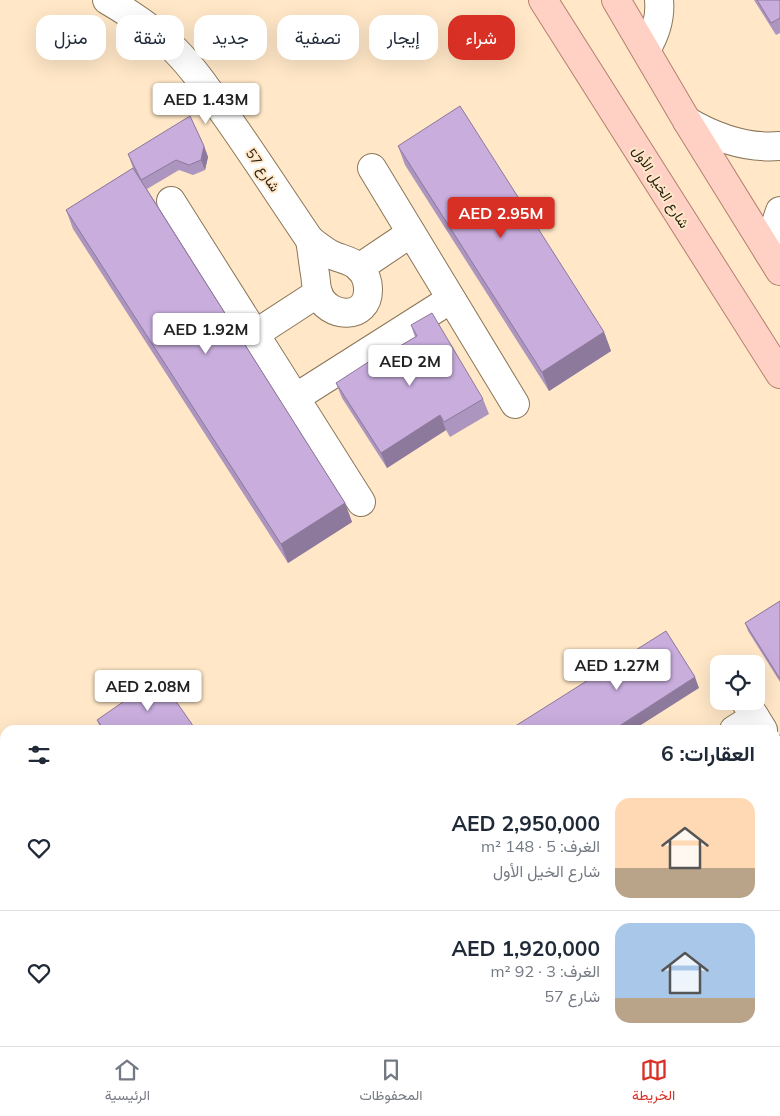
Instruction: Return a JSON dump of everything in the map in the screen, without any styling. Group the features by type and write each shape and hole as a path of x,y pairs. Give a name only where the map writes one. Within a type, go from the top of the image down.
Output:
{"main road":[{"name":"شارع الخيل الأول","path":"543,0 780,374"},
{"path":"616,0 687,121 774,262"}],"street":[{"name":"شارع 57","path":"107,0 132,15 154,32 174,49 192,69 252,153 310,240"},
{"path":"646,50 654,38 658,24 659,0"},
{"path":"687,121 706,132 728,140 750,145 780,146"},
{"path":"372,168 515,404"},
{"path":"172,201 361,502"},
{"path":"774,262 774,229 780,210"},
{"path":"359,268 411,233"},
{"path":"310,240 327,252 352,263 365,276 368,293 366,302 360,308 353,312 344,313 328,307 322,301 318,293 310,240"},
{"path":"255,334 318,293"},
{"path":"295,398 450,298"}],"building":[{"path":"757,0 780,0 780,18 771,23"},
{"path":"460,106 604,332 542,372 398,146"},
{"path":"190,116 204,146 201,160 189,165 176,160 141,180 128,154"},
{"path":"133,168 345,503 281,544 66,210"},
{"path":"432,313 483,399 444,422 440,415 381,453 336,383 373,359 375,361 417,336 411,325"},
{"path":"780,601 780,679 765,655 745,623"},
{"path":"666,631 695,677 621,725 517,725"},
{"path":"159,677 193,725 101,725 97,720"}]}
